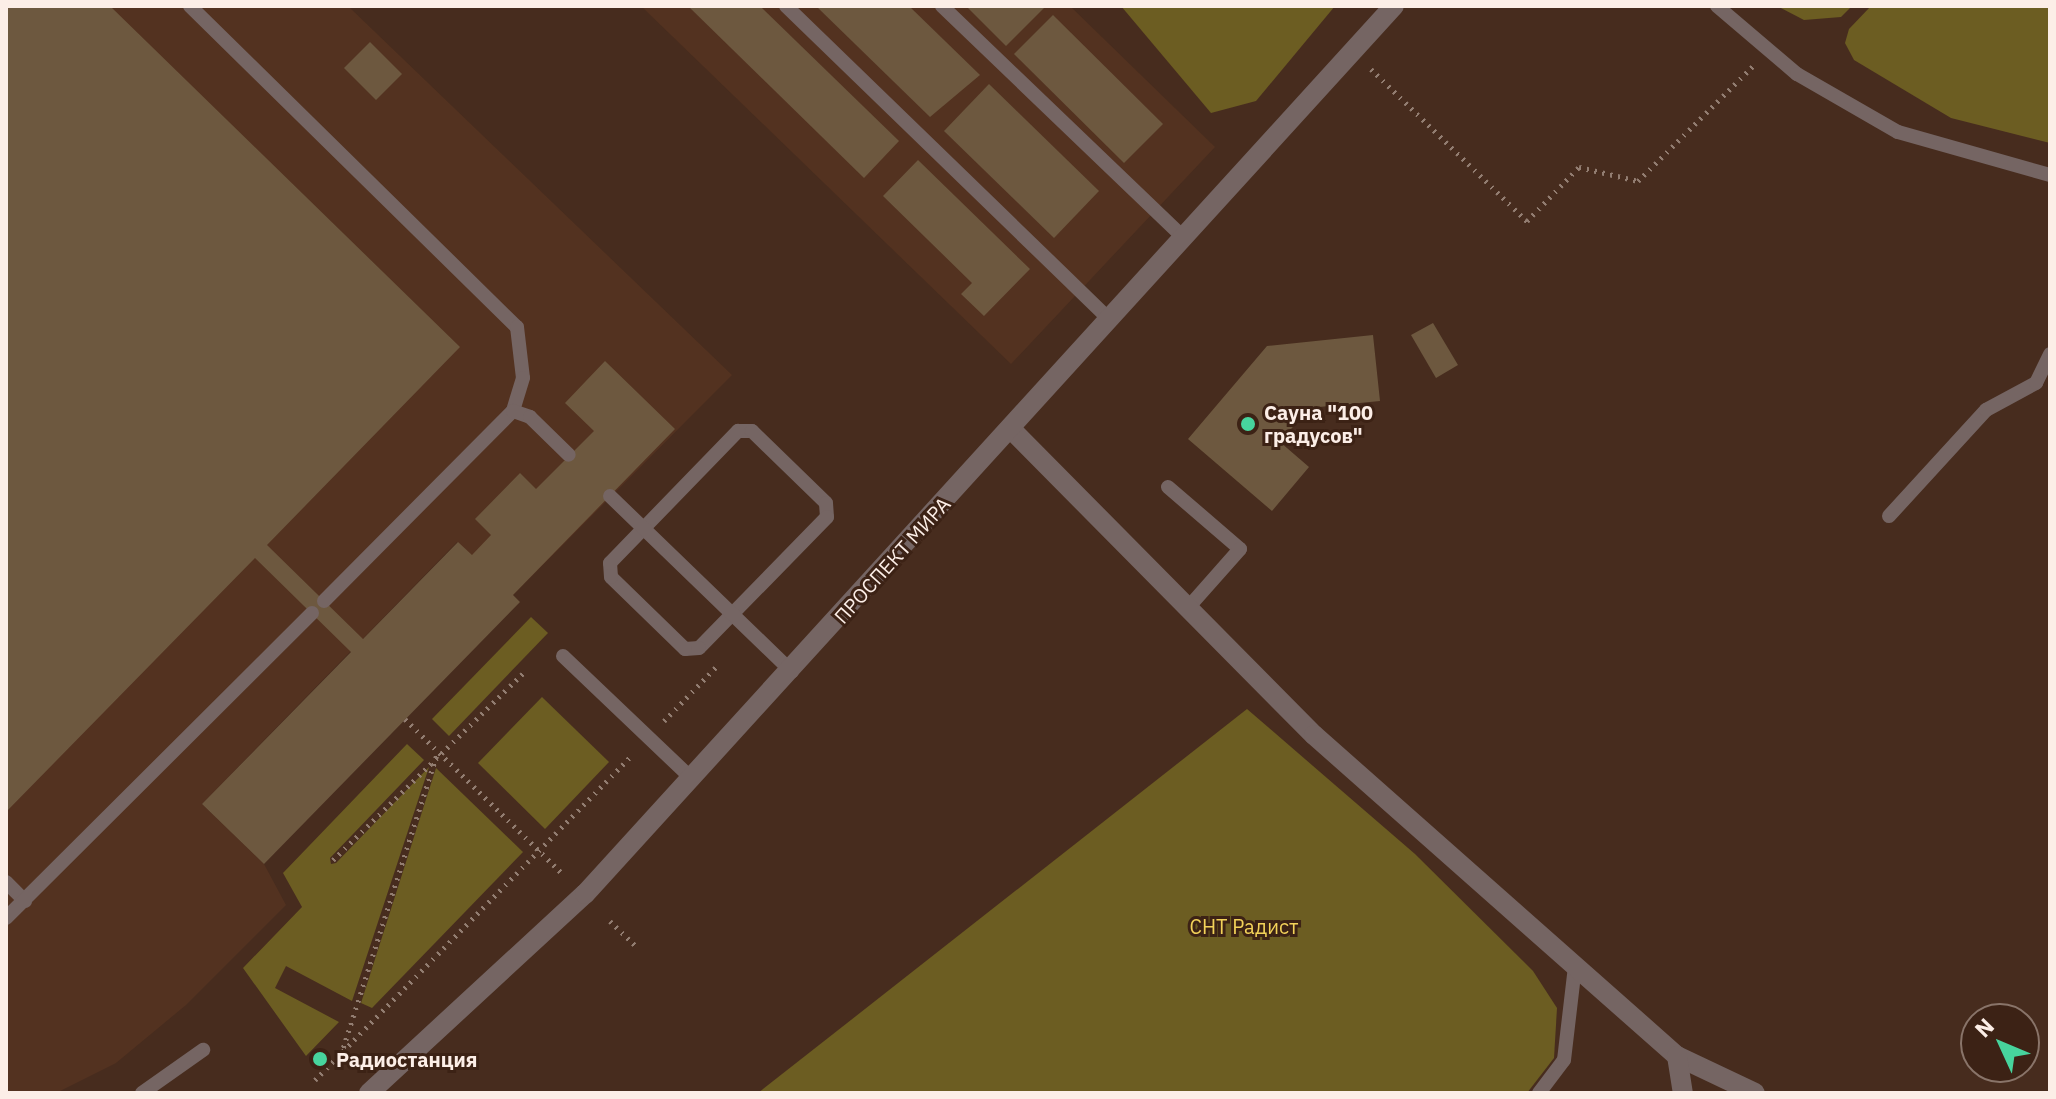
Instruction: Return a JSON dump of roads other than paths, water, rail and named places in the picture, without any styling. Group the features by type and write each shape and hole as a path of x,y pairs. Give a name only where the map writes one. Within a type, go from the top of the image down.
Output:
{"street":[{"name":"ПРОСПЕКТ МИРА","path":"369,1093 585,894 792,672 1394,6"},
{"path":"1010,428 1186,610 1314,735 1677,1056 1755,1093"},
{"path":"1677,1056 1683,1093"}],"lane":[{"path":"190,6 517,327 523,378 513,411 324,601"},
{"path":"786,6 1109,319"},
{"path":"942,6 1183,237"},
{"path":"1717,6 1768,52 1898,132 2050,175"},
{"path":"1889,516 1986,410 2036,383 2050,354"},
{"path":"513,411 530,417 569,455"},
{"path":"738,431 752,431 826,503 827,517 732,614 699,648 685,649 611,577 610,563 738,431"},
{"path":"1168,487 1240,549 1186,610"},
{"path":"610,496 792,672"},
{"path":"6,918 312,613"},
{"path":"563,656 692,779"},
{"path":"6,882 25,901"},
{"path":"1539,1093 1564,1060 1575,966"},
{"path":"142,1093 203,1050"}],"place":[{"name":"Сауна \"100 градусов\"","path":"1248,424"},
{"name":"Радиостанция","path":"320,1059"}],"park label":[{"name":"СНТ Радист","path":"1244,926"}]}
